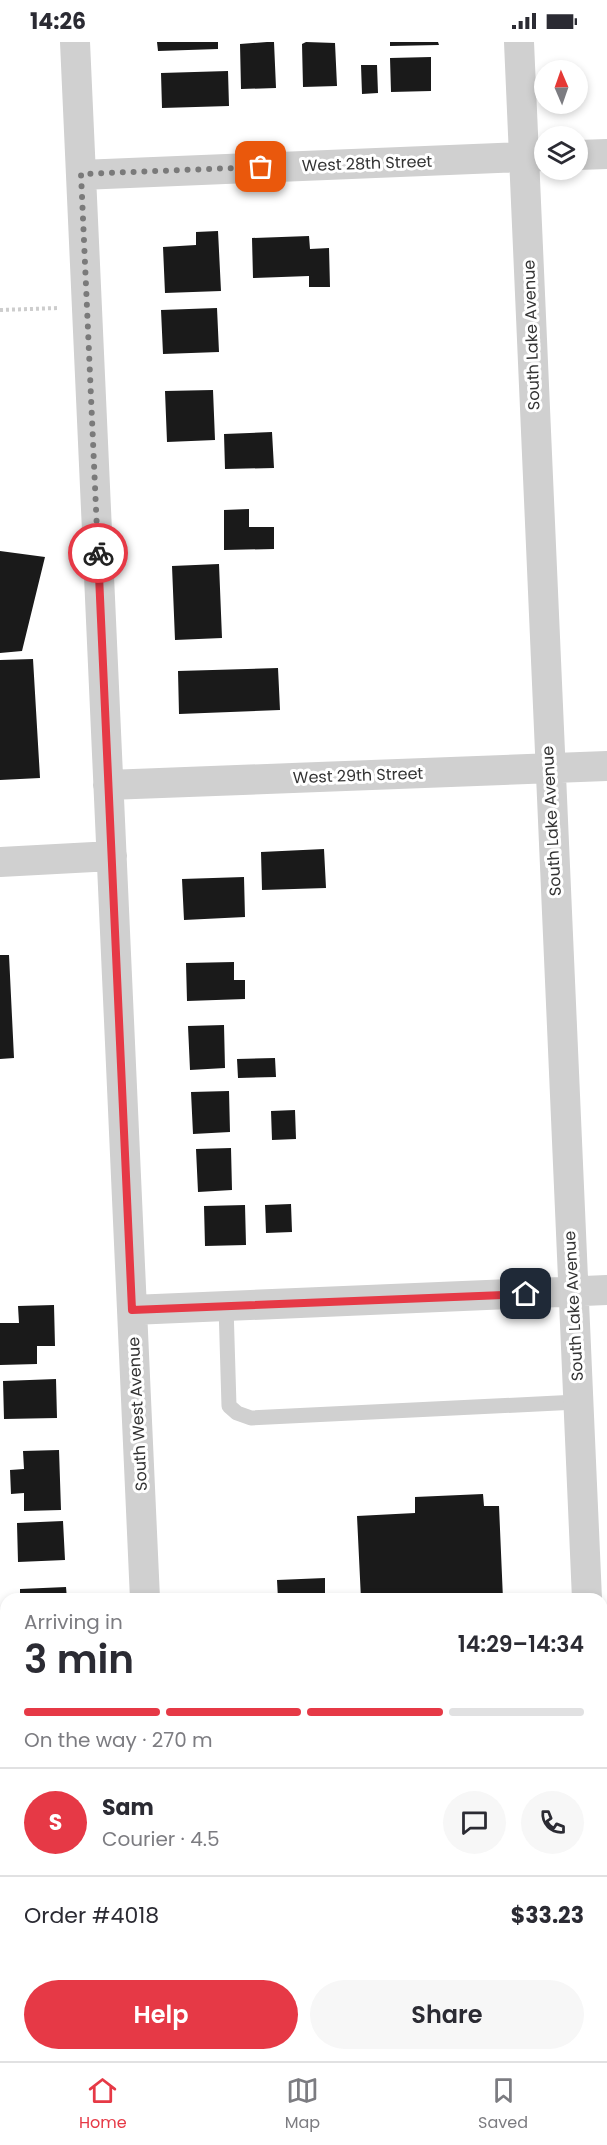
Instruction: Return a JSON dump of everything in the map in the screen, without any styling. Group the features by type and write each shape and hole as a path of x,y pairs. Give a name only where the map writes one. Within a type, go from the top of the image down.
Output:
{"street":[{"name":"South West Avenue","path":"75,42 145,1593"},
{"name":"South Lake Avenue","path":"519,42 534,156"},
{"path":"588,155 607,154"},
{"name":"West 28th Street","path":"81,174 534,156"},
{"name":"South Lake Avenue","path":"535,180 549,768 586,1593"},
{"name":"West 29th Street","path":"108,785 607,766"},
{"path":"0,861 112,856"},
{"path":"132,1310 607,1290"}],"lane":[{"path":"226,1306 229,1406 237,1413 251,1418 577,1402"}],"path":[{"path":"0,310 87,307"}],"building":[{"path":"157,42 218,42 218,49 158,51"},
{"path":"274,42 276,88 241,89 240,44"},
{"path":"306,42 335,43 337,86 303,87 302,44"},
{"path":"390,42 438,42 439,45 390,46"},
{"path":"431,57 431,91 391,92 390,58"},
{"path":"361,65 377,65 378,93 362,94"},
{"path":"228,71 229,106 162,108 161,73"},
{"path":"218,231 221,291 165,293 163,247 196,245 196,232"},
{"path":"309,236 310,249 329,248 330,287 309,287 309,276 253,278 252,238"},
{"path":"217,308 219,352 163,354 161,310"},
{"path":"213,390 215,440 167,442 165,391"},
{"path":"272,432 274,468 225,469 224,434"},
{"path":"249,509 249,527 274,527 274,549 224,550 224,510"},
{"path":"0,551 45,557 22,651 0,653"},
{"path":"219,564 222,638 175,640 172,566"},
{"path":"33,659 40,778 0,780 0,660"},
{"path":"278,668 280,710 179,714 178,671"},
{"path":"324,849 326,888 262,890 261,852"},
{"path":"244,877 245,917 184,920 182,879"},
{"path":"0,955 9,955 14,1058 0,1059"},
{"path":"234,962 234,980 245,980 245,999 187,1001 186,963"},
{"path":"224,1025 225,1068 190,1070 188,1026"},
{"path":"275,1058 276,1077 238,1078 237,1059"},
{"path":"229,1091 230,1132 193,1134 191,1092"},
{"path":"295,1110 296,1139 272,1140 271,1111"},
{"path":"231,1148 232,1190 198,1192 196,1149"},
{"path":"291,1204 292,1232 266,1233 265,1205"},
{"path":"245,1205 246,1245 205,1246 204,1206"},
{"path":"54,1305 55,1346 37,1346 37,1364 0,1365 0,1323 19,1323 18,1306"},
{"path":"56,1379 57,1418 4,1419 3,1381"},
{"path":"59,1450 61,1510 24,1511 24,1493 11,1494 10,1470 24,1469 23,1451"},
{"path":"483,1494 484,1506 499,1506 503,1593 361,1593 357,1516 415,1513 415,1497"},
{"path":"63,1521 65,1560 18,1562 17,1523"},
{"path":"325,1578 325,1593 278,1593 277,1580"},
{"path":"66,1587 66,1593 20,1593 20,1589"}],"way so far":[{"path":"98,553 81,174 261,167"}],"route":[{"path":"98,553 132,1310 526,1294"}]}
